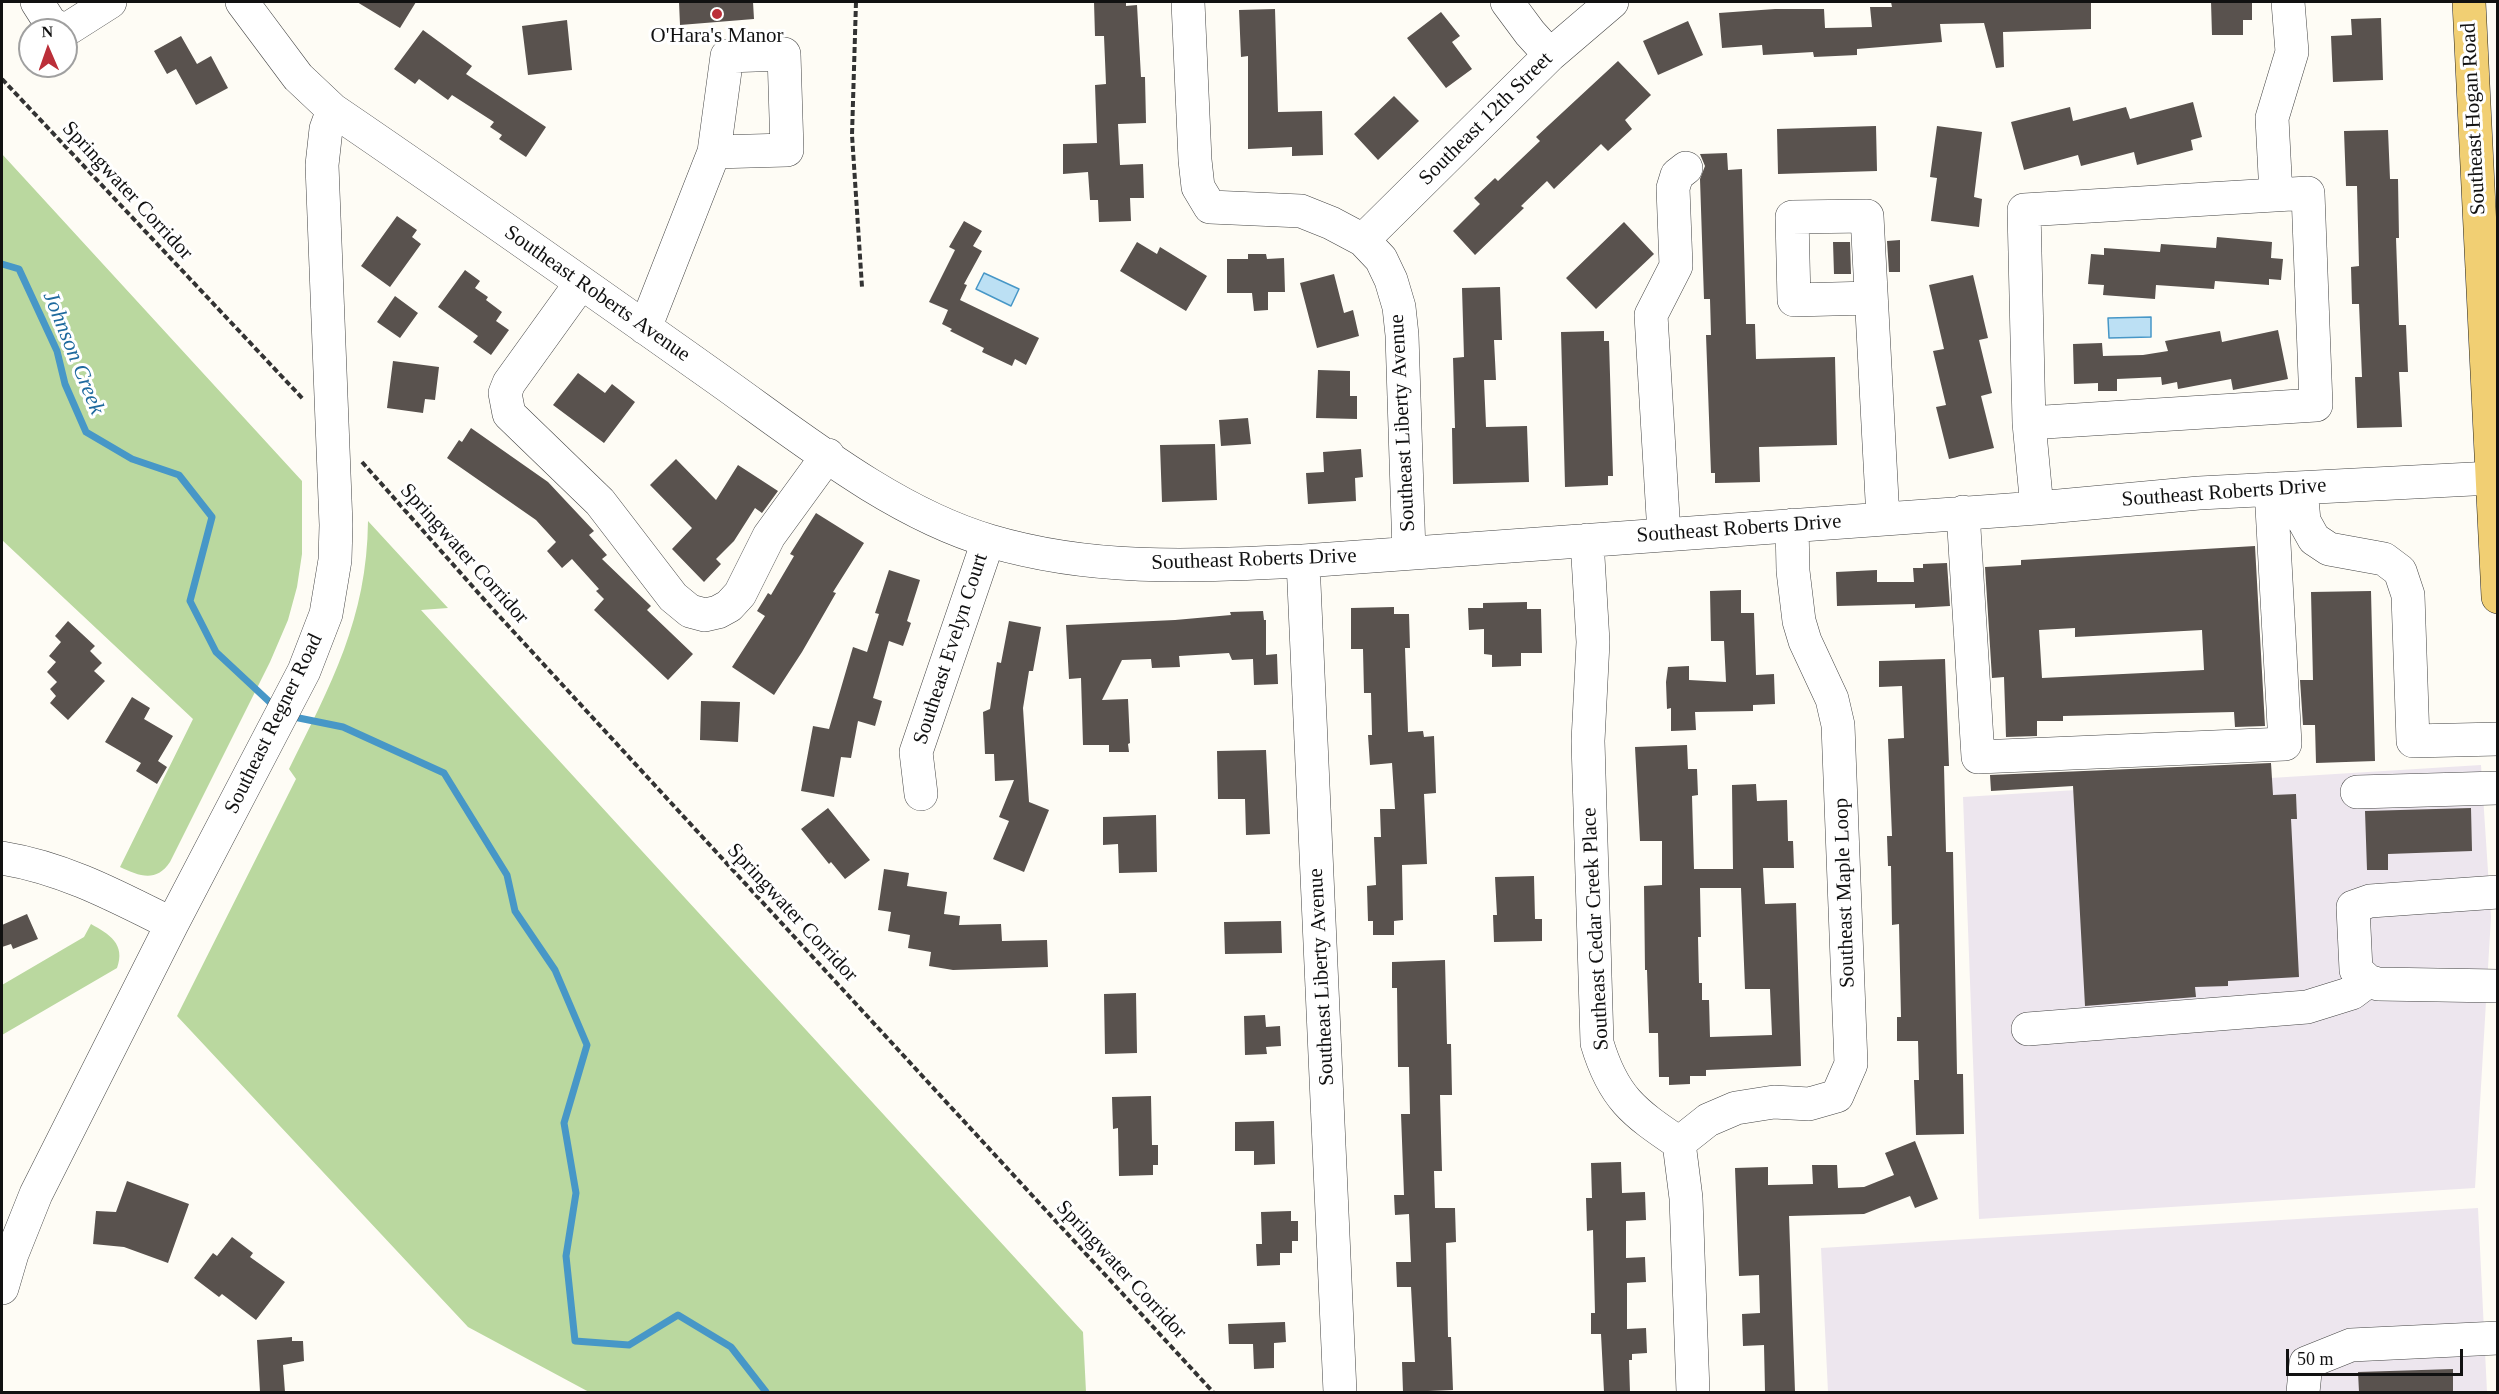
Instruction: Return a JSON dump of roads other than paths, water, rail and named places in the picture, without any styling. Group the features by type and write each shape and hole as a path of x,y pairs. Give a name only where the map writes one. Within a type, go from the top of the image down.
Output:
{"main road":[{"name":"Southeast Hogan Road","path":"2469,2 2495,478 2498,597"}],"street":[{"path":"37,2 47,18"},
{"path":"78,22 110,2"},
{"name":"Southeast Roberts Avenue","path":"242,2 298,77 333,110 828,456 899,501 942,523 988,541"},
{"name":"Southeast Liberty Avenue","path":"1188,2 1195,160 1198,187 1210,207 1301,211 1331,223 1363,240 1381,260 1391,280 1399,307 1409,553"},
{"path":"1507,2 1550,55"},
{"name":"Southeast 12th Street","path":"1363,240 1550,55 1612,2"},
{"path":"2276,195 2272,118 2292,52 2288,2"},
{"name":"Southeast Regner Road","path":"2,1288 12,1254 36,1194 172,924 304,671 326,614 335,560 333,430 322,145 333,110"},
{"path":"645,328 714,152"},
{"path":"1664,534 1651,315 1676,266 1673,188 1677,175 1686,168"},
{"path":"2029,423 2316,405 2308,193 2024,210 2029,423 2037,508"},
{"path":"581,284 509,383 505,393 509,414 600,502 673,597 690,611 705,615 718,612 729,606 741,594 769,536 828,456"},
{"path":"1871,298 1883,519"},
{"name":"Southeast Roberts Drive","path":"988,541 1036,553 1108,564 1209,566 2037,508 2199,493 2495,478"},
{"path":"1963,513 1978,757 2285,744 2286,488"},
{"path":"2286,488 2314,540 2329,549 2384,559 2400,571 2408,595 2413,741 2498,739"},
{"name":"Southeast Maple Loop","path":"1679,1143 1708,1120 1736,1108 1774,1102 1809,1104 1837,1096 1851,1064 1838,725 1832,699 1805,641 1799,621 1793,571 1792,525"},
{"name":"Southeast Cedar Creek Place","path":"1587,540 1593,642 1588,741 1597,1042 1606,1071 1620,1096 1631,1108 1679,1143"},
{"name":"Southeast Evelyn Court","path":"921,794 916,752 988,541"},
{"name":"Southeast Liberty Avenue","path":"1303,561 1340,1392"},
{"path":"2357,792 2498,788"},
{"path":"2,858 53,869 82,879 172,924"},
{"path":"2498,892 2370,901 2353,907 2356,970 2368,981 2378,984 2498,986"},
{"path":"2028,1029 2307,1007 2352,993 2368,981"},
{"path":"1679,1143 1686,1198 1694,1392"},
{"path":"2303,1392 2306,1363 2350,1345 2498,1338"}],"water":[{"path":"984,273 1019,289 1011,306 976,289"},
{"path":"2151,317 2151,337 2109,338 2108,318"}],"waterway":[{"name":"Johnson Creek","path":"2,264 19,269 57,351 65,384 86,432 132,459 179,475 212,517 190,601 216,652 275,707"},
{"name":"Johnson Creek","path":"289,716 343,727 444,773 507,875 515,911 555,970 587,1045 564,1123 576,1193 566,1256 575,1341 629,1345 678,1315 731,1347 766,1392"}],"place":[{"name":"O'Hara's Manor","path":"717,14"}]}
